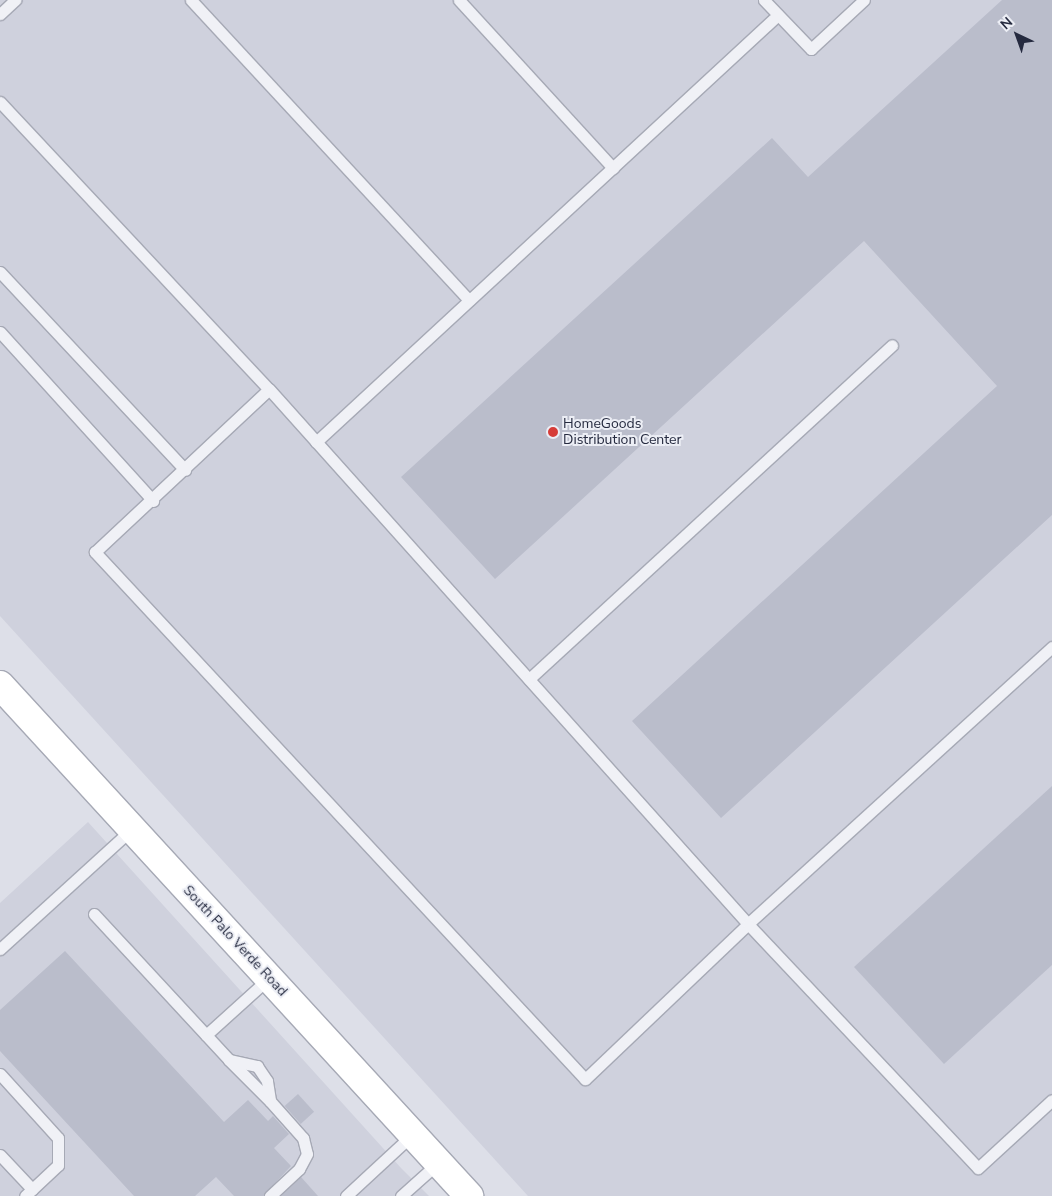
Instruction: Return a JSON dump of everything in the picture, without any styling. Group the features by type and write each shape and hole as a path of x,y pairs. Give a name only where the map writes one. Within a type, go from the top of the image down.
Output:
{"street":[{"name":"South Palo Verde Road","path":"0,685 470,1196"}],"lane":[{"path":"0,14 15,0"},
{"path":"191,0 469,300"},
{"path":"459,0 613,168"},
{"path":"764,0 811,49 864,0"},
{"path":"316,442 778,14"},
{"path":"0,102 269,389 748,924 978,1168 1052,1100"},
{"path":"0,272 185,470"},
{"path":"0,332 153,501"},
{"path":"529,679 892,345"},
{"path":"269,389 153,501 95,552 585,1078 748,924 1052,647"},
{"path":"0,948 132,829"},
{"path":"94,914 303,1138 307,1154 299,1170 270,1196"},
{"path":"206,1035 269,978"},
{"path":"229,1060 257,1066 267,1081 270,1101"},
{"path":"0,1074 58,1138 58,1165 28,1193 0,1155"},
{"path":"346,1196 413,1134"},
{"path":"402,1196 439,1162"}],"shaded area":[{"path":"0,0 1052,0 1052,1196 528,1196 0,616"},
{"path":"88,822 401,1168 429,1196 0,1196 0,903"}],"building":[{"name":"HomeGoods Distribution Center","path":"1002,0 1052,0 1052,515 721,818 632,721 997,386 864,241 495,579 401,477 772,138 808,177"},
{"path":"1052,786 1052,965 944,1064 854,967"},
{"path":"65,951 224,1122 248,1100 268,1121 273,1116 289,1134 274,1148 291,1166 263,1196 234,1196 216,1177 195,1196 134,1196 0,1051 0,1010"},
{"path":"298,1094 314,1112 301,1124 285,1106"},
{"path":"301,1177 318,1196 281,1196"}],"place":[{"name":"HomeGoods Distribution Center","path":"553,432"}]}
